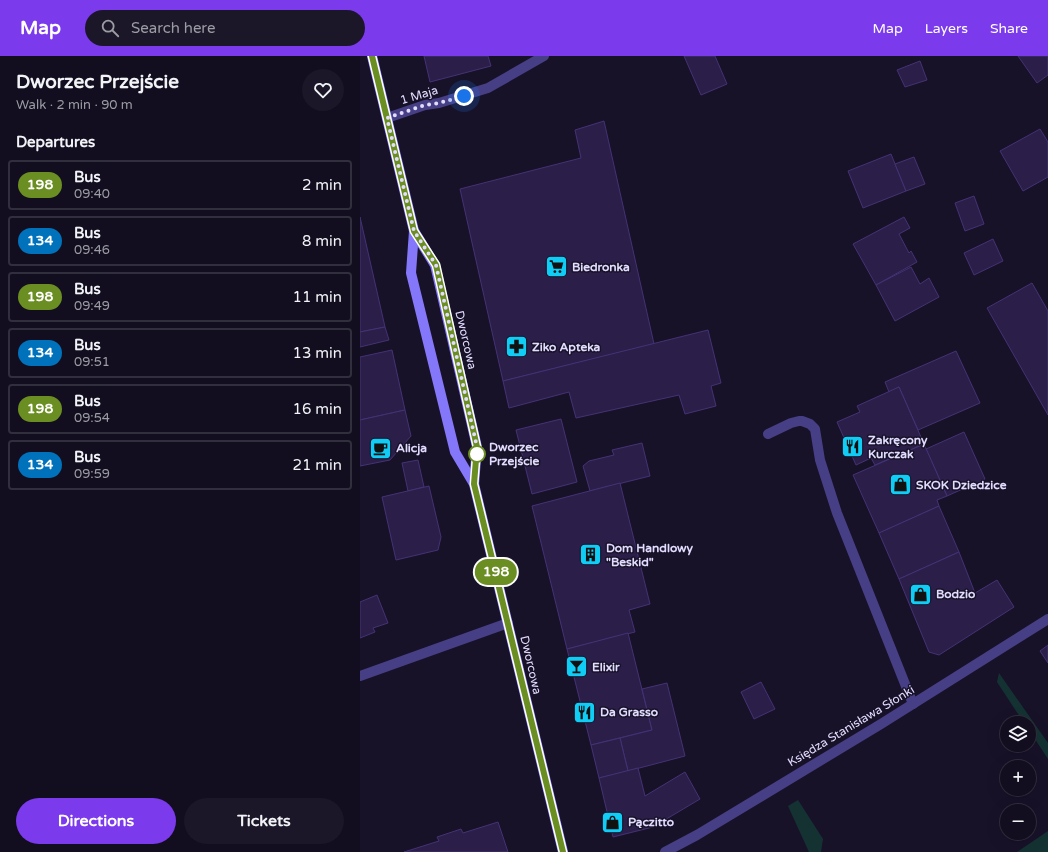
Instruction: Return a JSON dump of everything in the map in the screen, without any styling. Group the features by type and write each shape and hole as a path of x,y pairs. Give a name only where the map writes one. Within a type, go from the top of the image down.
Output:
{"street":[{"name":"Dworcowa","path":"372,56 414,231 411,273 455,452 474,484 563,852"},
{"name":"1 Maja","path":"387,118 425,105 439,103 488,88 544,56"},
{"name":"Dworcowa","path":"414,231 436,265 477,447 474,484"},
{"path":"768,434 791,423 799,421 810,424 815,429 820,460 837,513 912,704"},
{"name":"Księdza Stanisława Słonki","path":"665,852 882,724 1048,619"},
{"path":"360,676 508,623"}],"green space":[{"path":"999,673 1029,716 1019,716 997,682"},
{"path":"1036,726 1048,743 1048,759 1036,741"},
{"path":"798,800 823,839 821,852 809,852 788,806"},
{"path":"1048,831 1048,852 1017,852 1036,840"}],"building":[{"path":"424,56 488,56 491,66 430,82"},
{"path":"684,56 715,56 727,84 701,95"},
{"path":"1018,56 1048,56 1048,75 1037,83"},
{"path":"920,61 927,80 905,87 897,70"},
{"name":"Biedronka","path":"604,121 654,344 503,381 460,189 581,158 575,130"},
{"path":"1040,129 1048,142 1048,177 1023,191 1000,151"},
{"path":"891,154 906,191 863,208 848,171"},
{"path":"914,157 925,184 906,191 895,164"},
{"path":"974,196 984,224 965,231 955,203"},
{"path":"360,217 385,327 360,332"},
{"path":"904,217 910,228 899,234 909,253 911,251 917,262 876,285 853,244"},
{"path":"993,239 1003,261 974,275 964,253"},
{"path":"911,267 920,284 929,278 939,297 895,321 876,285"},
{"path":"1032,283 1048,311 1048,415 987,308"},
{"path":"385,327 389,340 360,347 360,332"},
{"path":"708,330 721,383 711,386 716,406 685,414 679,395 576,418 569,392 509,408 503,381"},
{"path":"392,350 405,410 360,420 360,357"},
{"path":"956,351 980,403 918,430 899,387 889,392 885,382"},
{"path":"899,387 924,444 875,465 871,458 856,465 837,422 860,412 857,406"},
{"name":"Alicja","path":"405,410 411,436 390,460 360,466 360,420"},
{"path":"561,419 577,482 532,494 516,430"},
{"path":"964,432 985,479 947,496 926,449"},
{"path":"642,443 650,476 590,491 583,466 589,461 614,455 612,450"},
{"name":"SKOK Dziedzice","path":"924,444 947,496 937,500 939,506 879,533 853,475"},
{"path":"418,460 424,487 408,491 402,463"},
{"name":"Dom Handlowy \"Beskid\"","path":"620,483 650,604 629,610 635,632 567,649 532,506"},
{"path":"429,486 441,537 438,550 396,560 382,497"},
{"path":"939,506 959,552 899,579 879,533"},
{"path":"959,552 975,593 997,580 1014,607 939,655 929,652 899,579"},
{"path":"377,595 388,623 373,628 375,632 360,638 360,602"},
{"path":"628,633 652,730 591,745 567,649"},
{"path":"1048,645 1048,663 1040,651"},
{"path":"761,682 775,709 754,719 741,692"},
{"path":"667,683 685,756 628,771 620,738 652,730 642,689"},
{"path":"620,738 628,771 599,778 591,745"},
{"path":"638,768 645,796 685,772 700,799 653,827 613,837 599,778"},
{"path":"498,822 508,852 404,852 439,841 437,837 461,829 463,833"}],"bus line":[{"name":"198","path":"372,56 414,231 436,265 477,447 474,484 563,852"}],"place":[{"name":"Biedronka","path":"557,267"},
{"name":"Ziko Apteka","path":"517,347"},
{"name":"Zakręcony Kurczak","path":"852,447"},
{"name":"Alicja","path":"380,448"},
{"name":"Dworzec Przejście","path":"477,454"},
{"name":"SKOK Dziedzice","path":"900,485"},
{"name":"Dom Handlowy \"Beskid\"","path":"591,555"},
{"name":"Bodzio","path":"921,594"},
{"name":"Elixir","path":"576,667"},
{"name":"Da Grasso","path":"585,712"},
{"name":"Pączitto","path":"613,822"}],"route":[{"path":"464,96 425,105 387,118 414,231 436,265 477,447 476,459 477,454"}]}
